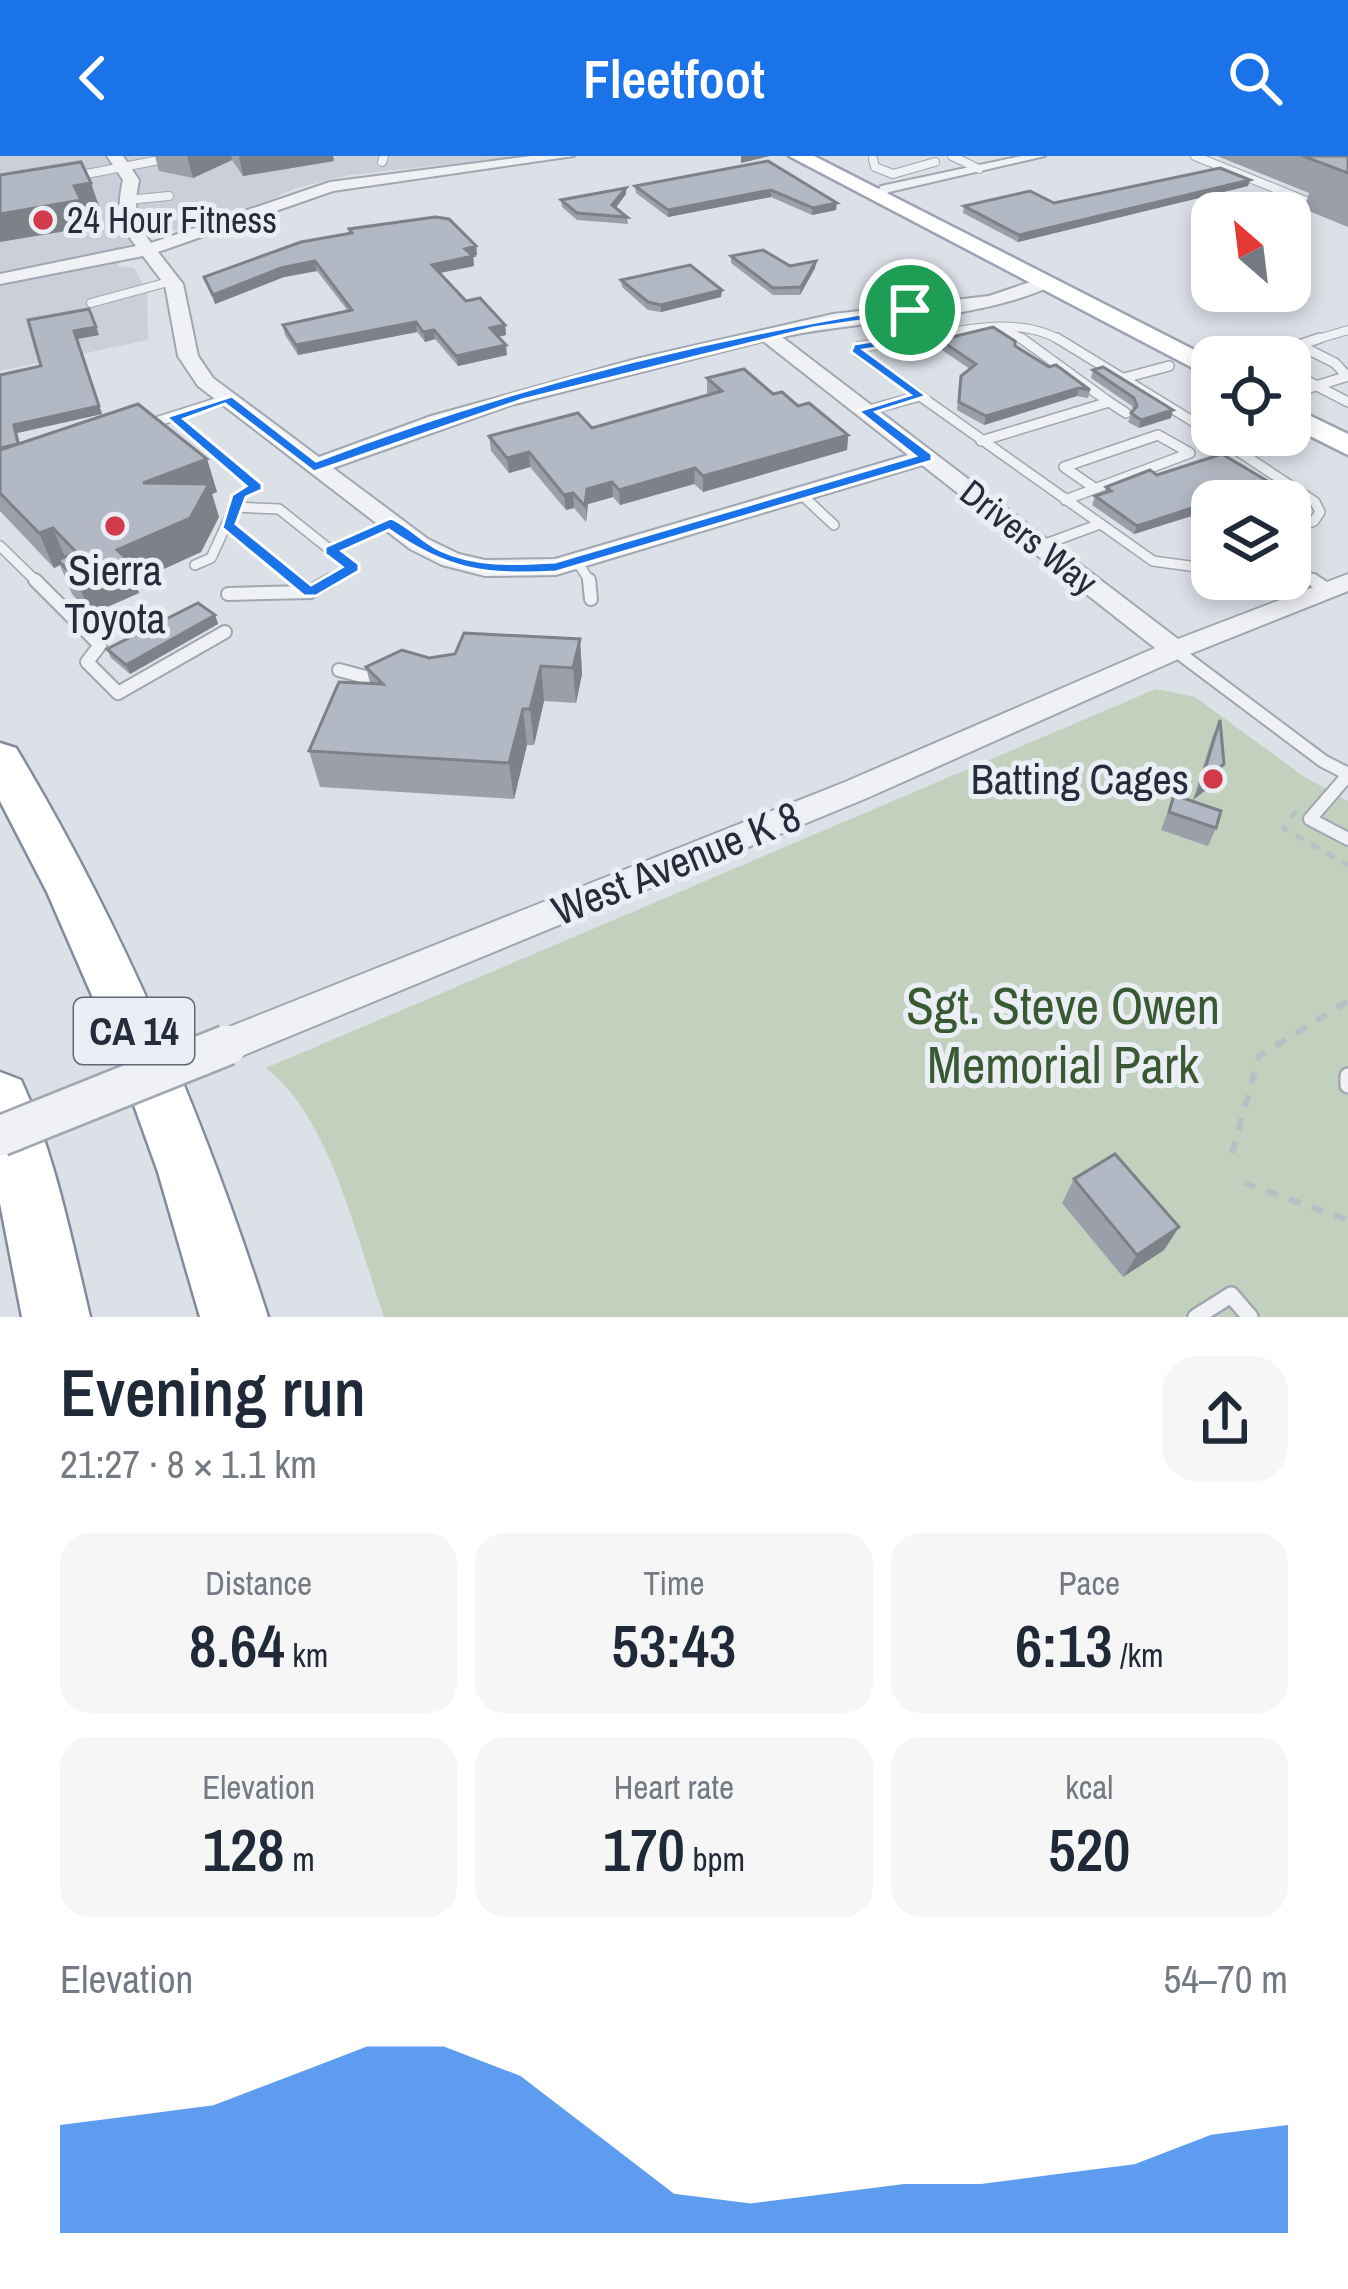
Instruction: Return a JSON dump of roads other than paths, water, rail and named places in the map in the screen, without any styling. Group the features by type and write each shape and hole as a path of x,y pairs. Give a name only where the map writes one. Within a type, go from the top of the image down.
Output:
{"highway":[{"name":"CA 14","path":"0,759 44,832 108,965 172,1124 234,1317"},
{"path":"0,1099 28,1191 56,1317"}],"main road":[{"path":"801,156 887,197"},
{"path":"826,156 887,197 1040,285 1070,292 1191,358"},
{"path":"1040,285 1052,298 1191,378"},
{"path":"1140,349 1191,369"},
{"path":"1311,426 1348,448"},
{"path":"1311,433 1348,448"},
{"path":"1311,446 1348,466"}],"street":[{"path":"0,279 149,249 330,187 566,156"},
{"path":"887,197 1039,156"},
{"path":"120,162 131,180 130,228 172,281 188,356 205,382 433,553 466,564 529,570 578,563 926,458"},
{"path":"314,467 413,429 517,397 769,336 903,310 983,304 1040,285"},
{"name":"Drivers Way","path":"769,336 1175,650"},
{"name":"West Avenue K 8","path":"0,1136 856,790 1175,650 1338,586"}],"lane":[{"path":"63,180 120,162 181,156"},
{"path":"952,156 979,169"},
{"path":"1195,156 1348,218"},
{"path":"873,159 874,167 890,174 935,162"},
{"path":"127,200 169,196"},
{"path":"92,304 119,292 172,281"},
{"path":"903,310 926,334"},
{"path":"1001,326 1126,413"},
{"path":"1191,413 1042,329 1001,326 859,346 858,352 1153,562 1191,566"},
{"path":"1311,386 1347,376 1336,363 1299,344 1348,330"},
{"path":"1124,378 1169,365"},
{"path":"1311,383 1348,403"},
{"path":"866,411 920,396"},
{"path":"141,427 227,399"},
{"path":"981,440 1109,402"},
{"path":"173,417 256,487 240,495 211,558 195,565"},
{"path":"1064,500 1190,453 1158,435 1064,467 1093,488"},
{"path":"1246,456 1282,480"},
{"path":"1144,469 1162,481"},
{"path":"802,495 834,525"},
{"path":"228,594 310,592 353,568 279,509 235,507"},
{"path":"331,550 391,523"},
{"path":"1040,546 1100,524"},
{"path":"227,525 310,592"},
{"path":"0,546 100,645 87,662 118,693 225,632"},
{"path":"578,563 591,583 591,599"},
{"path":"1175,650 1323,761 1348,774 1310,819 1348,839"},
{"path":"339,670 390,680 362,697"},
{"path":"1348,1076 1348,1085"},
{"path":"1196,1317 1231,1295 1250,1317"}],"place":[{"name":"24 Hour Fitness","path":"43,220"},
{"name":"Sierra Toyota","path":"115,526"},
{"name":"Batting Cages","path":"1213,779"}],"park label":[{"name":"Sgt. Steve Owen Memorial Park","path":"1063,1034"}]}
